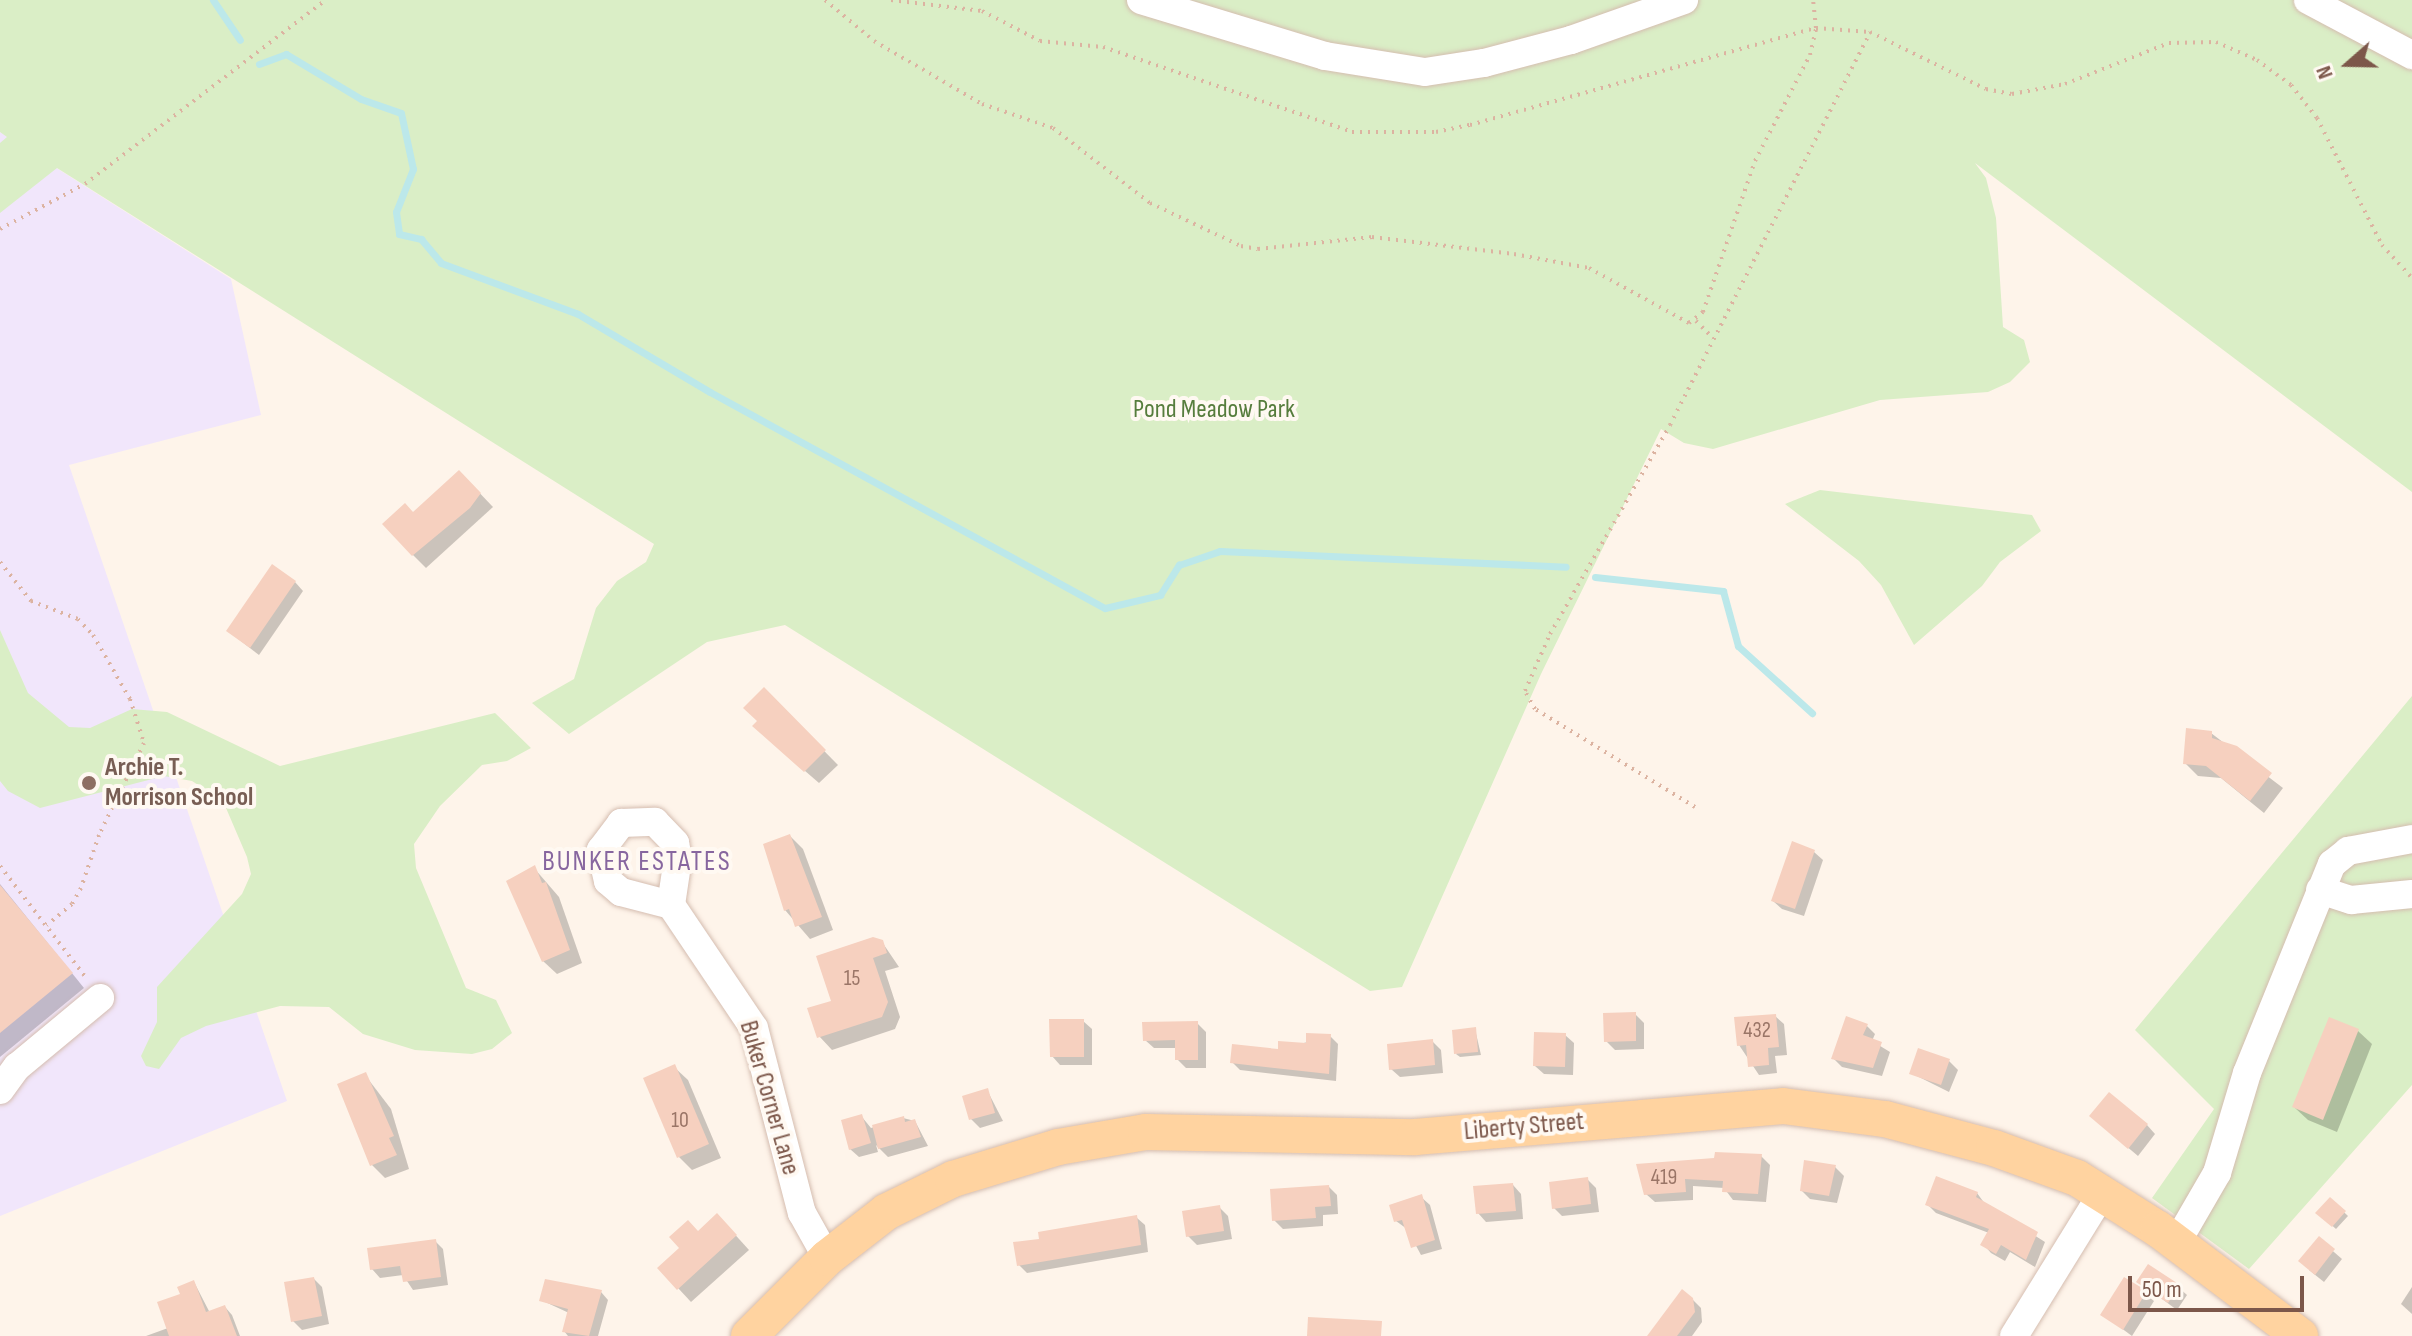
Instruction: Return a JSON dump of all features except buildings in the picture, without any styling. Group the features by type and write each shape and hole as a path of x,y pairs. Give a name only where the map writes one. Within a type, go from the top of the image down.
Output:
{"main road":[{"name":"Liberty Street","path":"749,1336 827,1258 886,1212 953,1179 1058,1147 1146,1132 1404,1138 1717,1109 1806,1107 1865,1114 1994,1148 2103,1192 2177,1242 2300,1336"}],"street":[{"path":"1141,0 1325,56 1425,72 1484,63 1571,40 1684,0"},
{"path":"2308,0 2412,55"},
{"path":"2177,1242 2217,1173 2247,1073 2332,864 2348,851 2412,839"},
{"path":"2320,890 2351,900 2412,894"},
{"name":"Buker Corner Lane","path":"671,905 754,1028 806,1225 827,1258"},
{"path":"0,1090 17,1067 100,998"},
{"path":"2014,1336 2103,1192"}],"path":[{"path":"0,229 85,184 326,0"},
{"path":"825,0 874,41 982,104 1053,128 1150,203 1241,246 1258,249 1372,237 1514,254 1589,268 1678,320 1696,321 1713,338"},
{"path":"891,0 982,11 1040,41 1103,47 1352,132 1436,132 1470,125 1816,28 1870,32 1986,89 2012,94 2065,84 2189,39 2216,42 2257,60 2291,85 2317,118 2382,245 2412,278"},
{"path":"1696,321 1755,161 1768,131 1791,99 1816,28 1813,0"},
{"path":"1695,807 1535,709 1525,691 1550,634 1670,425 1870,32"},
{"path":"0,562 39,607 84,625 130,699 144,743 99,835 72,904 47,925"},
{"path":"0,866 100,998"}],"shaded area":[{"name":"Archie T. Morrison School","path":"0,132 231,279 261,415 69,465 287,1101 0,1216"}],"green space":[{"name":"Pond Meadow Park","path":"0,0 2412,0 2412,492 1975,163 1986,178 1996,218 2003,327 2024,340 2030,362 2010,382 1988,392 1880,400 1713,449 1684,443 1661,429 1541,674 1402,987 1370,991 785,625 707,642 569,734 532,703 574,679 596,608 617,581 646,562 654,544 57,168 0,213 0,143 7,137 0,132"},
{"path":"1820,490 2032,515 2041,531 2000,562 1982,586 1914,645 1881,585 1859,561 1785,504"},
{"path":"0,630 28,693 69,727 90,728 132,709 167,712 280,766 495,713 531,748 507,761 482,765 440,806 414,844 416,868 466,988 496,1000 512,1033 492,1049 472,1054 415,1050 363,1034 329,1007 280,1006 206,1026 181,1038 159,1069 146,1066 141,1056 157,1022 157,987 242,894 251,874 247,857 223,801 192,781 164,776 40,808 8,791 0,781"},
{"path":"2412,696 2412,1085 2249,1269 2152,1198 2214,1109 2135,1030"}],"waterway":[{"path":"213,0 240,40"},
{"path":"259,64 286,54 361,99 401,113 413,169 396,212 399,234 421,239 441,263 578,314 710,392 1105,608 1160,595 1179,565 1220,551 1566,567"},
{"path":"1595,577 1723,591 1738,646 1812,713"}],"place":[{"name":"Archie T. Morrison School","path":"89,783"}],"district":[{"name":"BUNKER ESTATES","path":"637,862"}]}
